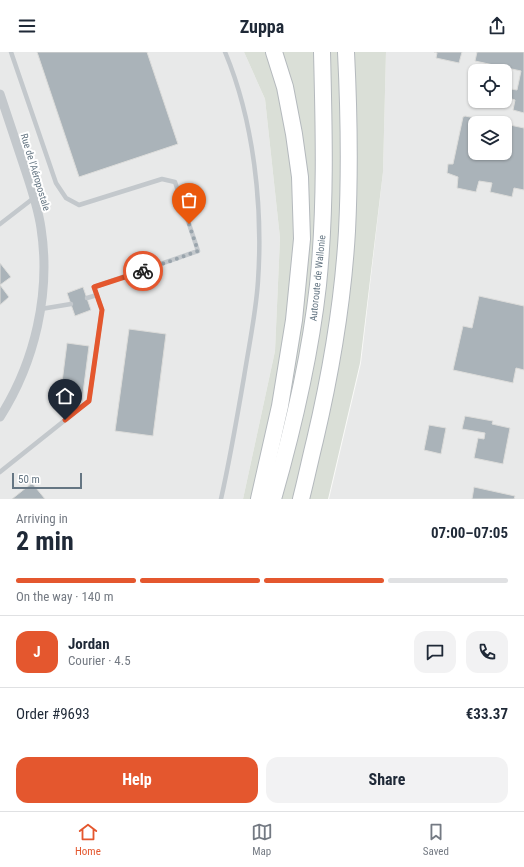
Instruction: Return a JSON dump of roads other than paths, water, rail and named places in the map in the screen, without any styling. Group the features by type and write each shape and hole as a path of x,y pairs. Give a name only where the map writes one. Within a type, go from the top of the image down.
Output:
{"highway":[{"path":"259,499 280,406 294,320 302,239 300,177 294,134 285,87 274,52"},
{"name":"Autoroute de Wallonie","path":"274,499 299,399 318,286 323,224 324,171 322,52"},
{"path":"301,499 324,403 341,288 347,232 349,108 346,52"}],"street":[{"name":"Rue de l'Aéropostale","path":"0,94 35,197 41,228 44,267 41,309 34,339 21,378 0,417"}],"lane":[{"path":"0,472 89,401 102,310 94,287 198,251 175,182 162,179 79,205 66,198 56,183 11,52"},
{"path":"220,499 230,459 253,319 258,282 259,224 256,171 246,117 225,52"},
{"path":"0,224 35,197"},
{"path":"87,298 97,295"},
{"path":"41,309 71,304"}]}
